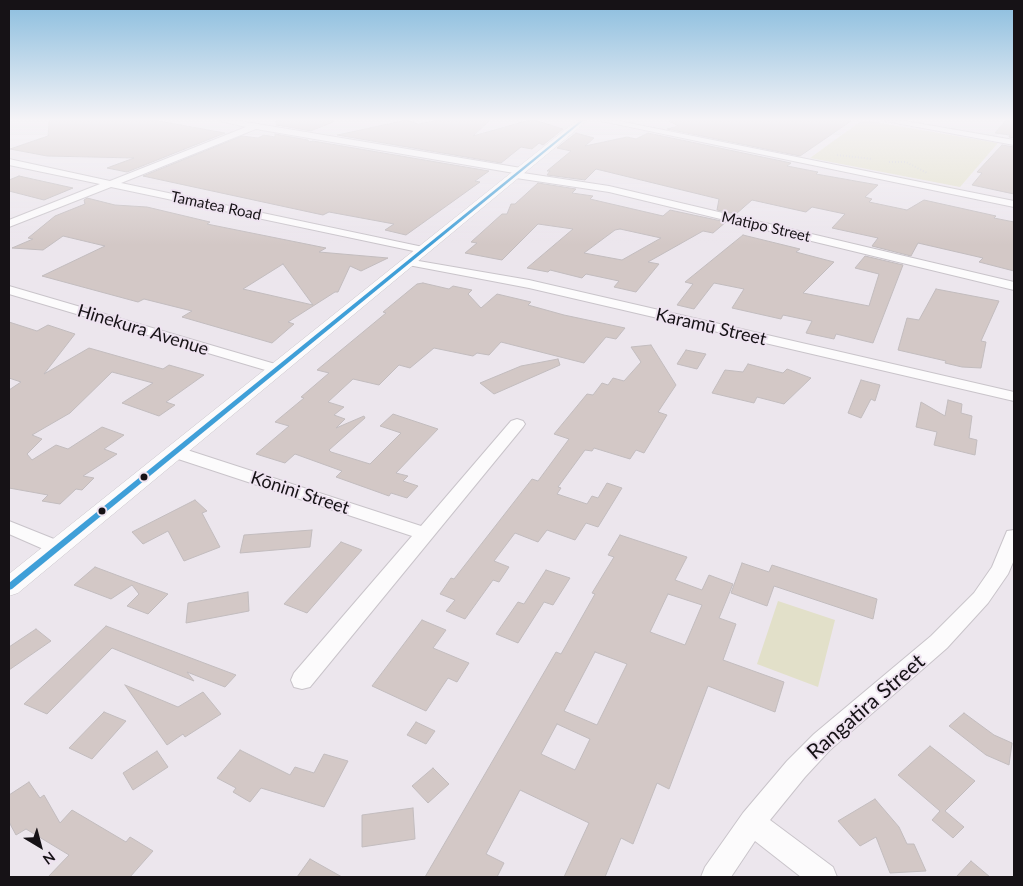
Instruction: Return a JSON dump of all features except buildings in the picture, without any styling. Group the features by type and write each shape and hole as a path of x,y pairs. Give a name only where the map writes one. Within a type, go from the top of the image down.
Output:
{"street":[{"name":"Tamatea Road","path":"11,162 423,250"},
{"path":"9,224 164,162"},
{"name":"Matipo Street","path":"459,162 609,189 1014,286"},
{"path":"9,587 532,162"},
{"path":"809,162 1014,204"},
{"name":"Karamū Street","path":"407,262 529,284 1014,397"},
{"name":"Hinekura Avenue","path":"9,290 277,369"},
{"path":"302,680 517,424"},
{"name":"Kōnini Street","path":"175,452 425,534"},
{"path":"9,527 57,548"},
{"name":"Rangatira Street","path":"715,877 752,822 796,769 822,742 960,622 981,598 996,576 1014,541"},
{"path":"752,822 823,877"}],"shaded area":[{"path":"832,162 981,162 960,187"},
{"path":"778,601 835,620 818,687 757,664"}],"transit line":[{"path":"9,587 531,162"}]}
